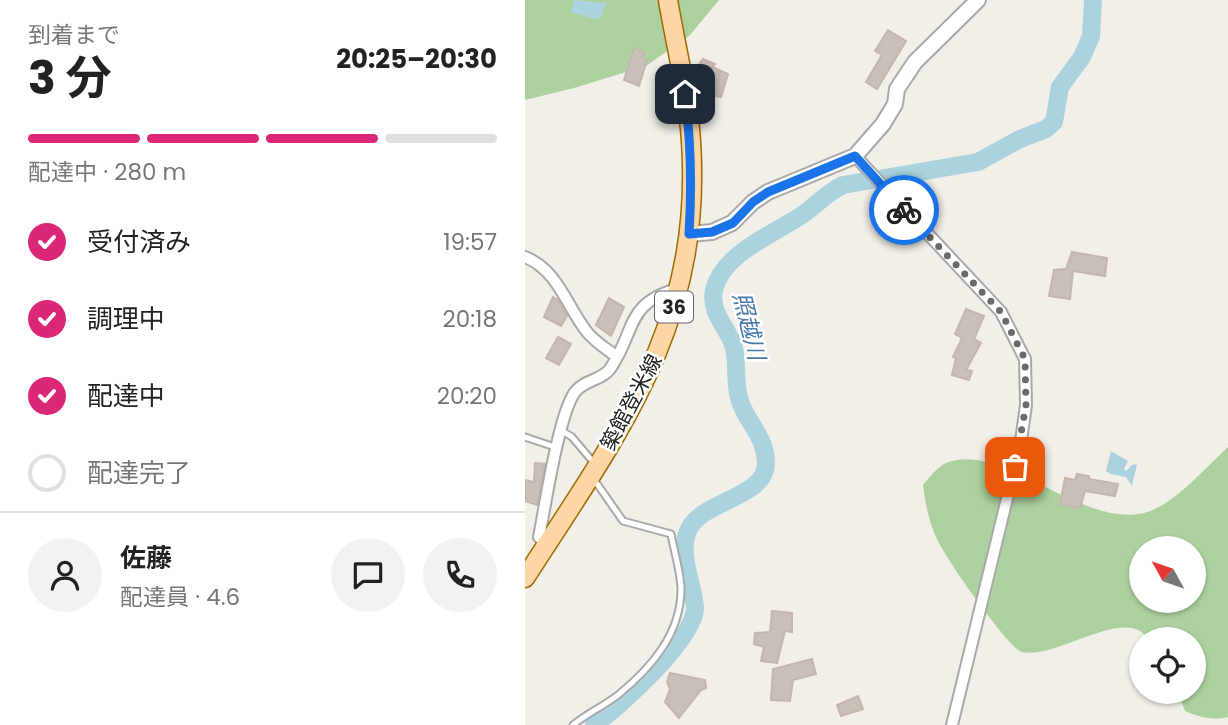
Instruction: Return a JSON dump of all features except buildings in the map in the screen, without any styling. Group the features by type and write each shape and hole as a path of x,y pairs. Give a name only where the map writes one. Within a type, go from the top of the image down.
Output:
{"main road":[{"name":"築館登米線","path":"525,578 594,471 643,386 660,349 680,288 689,234 691,140 668,0"}],"street":[{"path":"689,234 712,232 733,223 753,202 768,192 855,156 883,124 895,104 897,89 915,62 937,37 978,0"},
{"path":"855,156 1001,312 1025,359 1026,405 1021,441 952,725"},
{"path":"525,257 544,269 571,301 589,335 617,357"},
{"path":"546,545 540,537 567,404 583,383 608,372 640,307 680,288"}],"lane":[{"path":"562,431 572,437 594,471 613,511 623,521 671,534 681,587 677,619 667,643 649,667 616,697 584,715 573,725"},
{"path":"525,437 558,447"}],"green space":[{"path":"525,0 719,0 690,35 646,66 525,100"},
{"path":"1228,447 1228,717 1218,719 1185,711 1182,704 1206,704 1206,627 1124,627 1036,652 1022,652 1015,647 976,600 941,547 929,518 923,485 942,465 968,459 991,463 1068,498 1119,514 1144,513 1155,509 1178,494"}],"water":[{"path":"575,0 606,3 601,17 594,19 571,12"},
{"path":"1111,451 1128,461 1124,469 1126,471 1137,464 1132,486 1126,477 1106,471"}],"waterway":[{"name":"照越川","path":"594,725 621,703 671,653 692,620 694,597 685,558 689,529 696,519 745,492 763,475 766,463 763,445 740,401 734,348 714,306 714,290 719,277 739,254 805,213 843,185 978,162 1020,139 1046,129 1054,122 1060,87 1082,57 1091,36 1093,0"}],"way so far":[{"path":"904,210 1001,312 1025,359 1026,405 1015,467"}],"route":[{"path":"685,94 691,140 689,234 712,232 733,223 753,202 768,192 855,156 904,210"}]}
